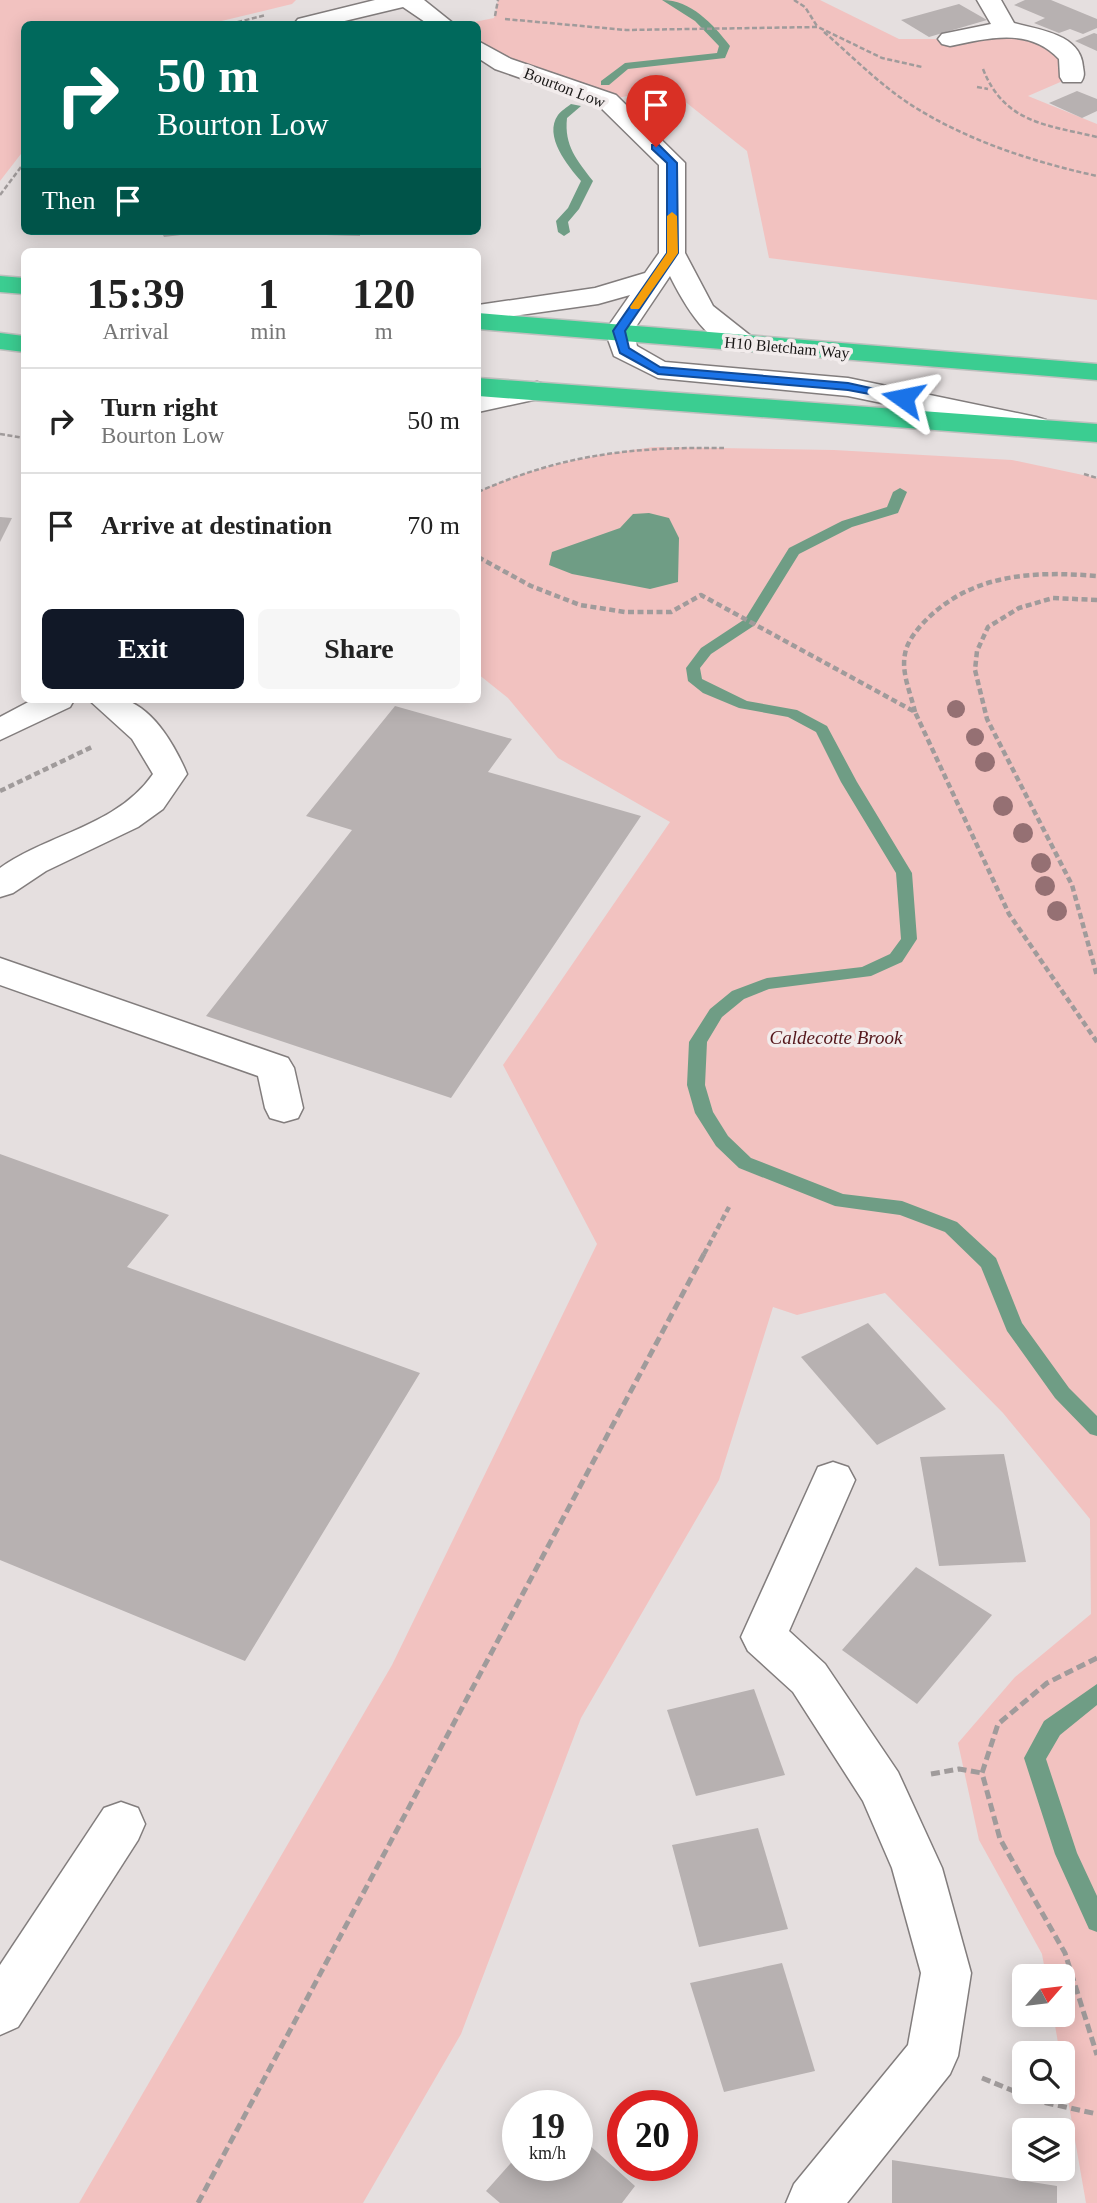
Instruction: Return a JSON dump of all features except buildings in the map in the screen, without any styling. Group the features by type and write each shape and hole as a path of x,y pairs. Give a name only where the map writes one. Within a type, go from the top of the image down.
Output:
{"highway":[{"name":"H10 Bletcham Way","path":"481,321 1097,372"},
{"path":"0,341 21,344"},
{"path":"481,387 1097,433"}],"street":[{"path":"318,21 403,0"},
{"path":"409,0 438,21"},
{"path":"989,0 1005,28"},
{"path":"950,39 1005,28 1056,42 1071,58 1072,77"},
{"name":"Bourton Low","path":"481,50 503,64 607,100 672,163 672,253 701,310 726,332 747,344"},
{"path":"672,253 619,331 624,350 658,370 848,387 1038,427"},
{"path":"481,313 598,296 654,279"},
{"path":"481,401 537,391"},
{"path":"0,730 52,703"},
{"path":"0,885 17,871 102,831 145,806 170,774 161,749 135,722 109,703"},
{"path":"0,971 60,995 275,1068 284,1108"},
{"path":"813,2203 932,2056 946,1973 917,1868 881,1787 808,1678 764,1637 833,1480"},
{"path":"0,2010 121,1824"}],"path":[{"path":"794,0 805,7 818,27 914,106 954,129 1011,154 1097,176"},
{"path":"494,18 626,30 818,27 882,58 931,67"},
{"path":"983,68 988,89 1004,107 1031,121 1097,137"},
{"path":"977,87 988,89"},
{"path":"0,195 21,167"},
{"path":"0,434 21,438"},
{"path":"481,491 501,481 585,456 654,446 737,448"},
{"path":"1076,472 1097,478"},
{"path":"481,559 531,586 580,604 625,612 671,612 701,595 915,712"},
{"path":"1097,576 1025,573 981,582 954,595 934,610 911,636 904,659 915,712 1009,914 1097,1042"},
{"path":"1097,600 1053,598 1019,608 988,627 977,651 975,670 987,719 1072,885 1097,976"},
{"path":"0,791 76,755 135,722"},
{"path":"198,2203 729,1207"},
{"path":"1097,1658 1047,1683 998,1724 982,1773 1000,1839 1065,1953 1097,2055"},
{"path":"932,2056 1008,2092 1056,2107 1097,2114"}],"green space":[{"path":"0,0 296,0 292,4 221,21 21,21 21,154 0,181"},
{"path":"498,0 820,0 899,39 950,39 977,32 1056,42 1072,77 1028,96 1097,124 1097,300 769,258 747,151 668,88 607,100 503,64 481,50 479,21 494,18"},
{"name":"Caldecotte Brook","path":"654,447 834,450 1012,460 1097,478 1097,2203 1086,2203 1075,2140 1075,2118 1071,2118 1069,2104 1075,2104 1075,2041 1058,2041 1055,2027 1075,2027 1075,1964 1044,1964 1042,1954 979,1840 958,1743 1015,1677 1091,1614 1090,1519 1003,1413 885,1293 797,1315 773,1307 719,1480 581,1718 461,2034 363,2203 79,2203 392,1665 597,1244 503,1065 670,822 558,758 508,698 481,676 481,491 520,475 564,463"}],"shaded area":[{"path":"649,513 669,518 679,538 678,582 650,589 572,574 549,565 552,552 620,528 633,514"}],"waterway":[{"path":"605,83 625,66 721,56 725,46 712,32 692,14 667,0"},
{"path":"564,232 562,221 573,209 587,181 570,159 561,136 562,117 575,106"},
{"path":"900,492 893,510 847,524 794,551 750,622 706,651 693,668 695,681 708,690 744,705 792,713 822,729 849,782 904,873 909,939 896,958 865,972 767,984 738,995 716,1013 698,1042 696,1085 704,1113 722,1141 745,1163 841,1201 902,1208 951,1227 989,1263 1014,1326 1062,1393 1097,1428"},
{"path":"1097,1693 1052,1728 1035,1758 1066,1854 1097,1921"}],"slow traffic":[{"path":"635,307 672,253 672,216"}],"route":[{"path":"656,147 672,163 672,253 619,331 624,350 658,370 848,387 903,398"}]}
